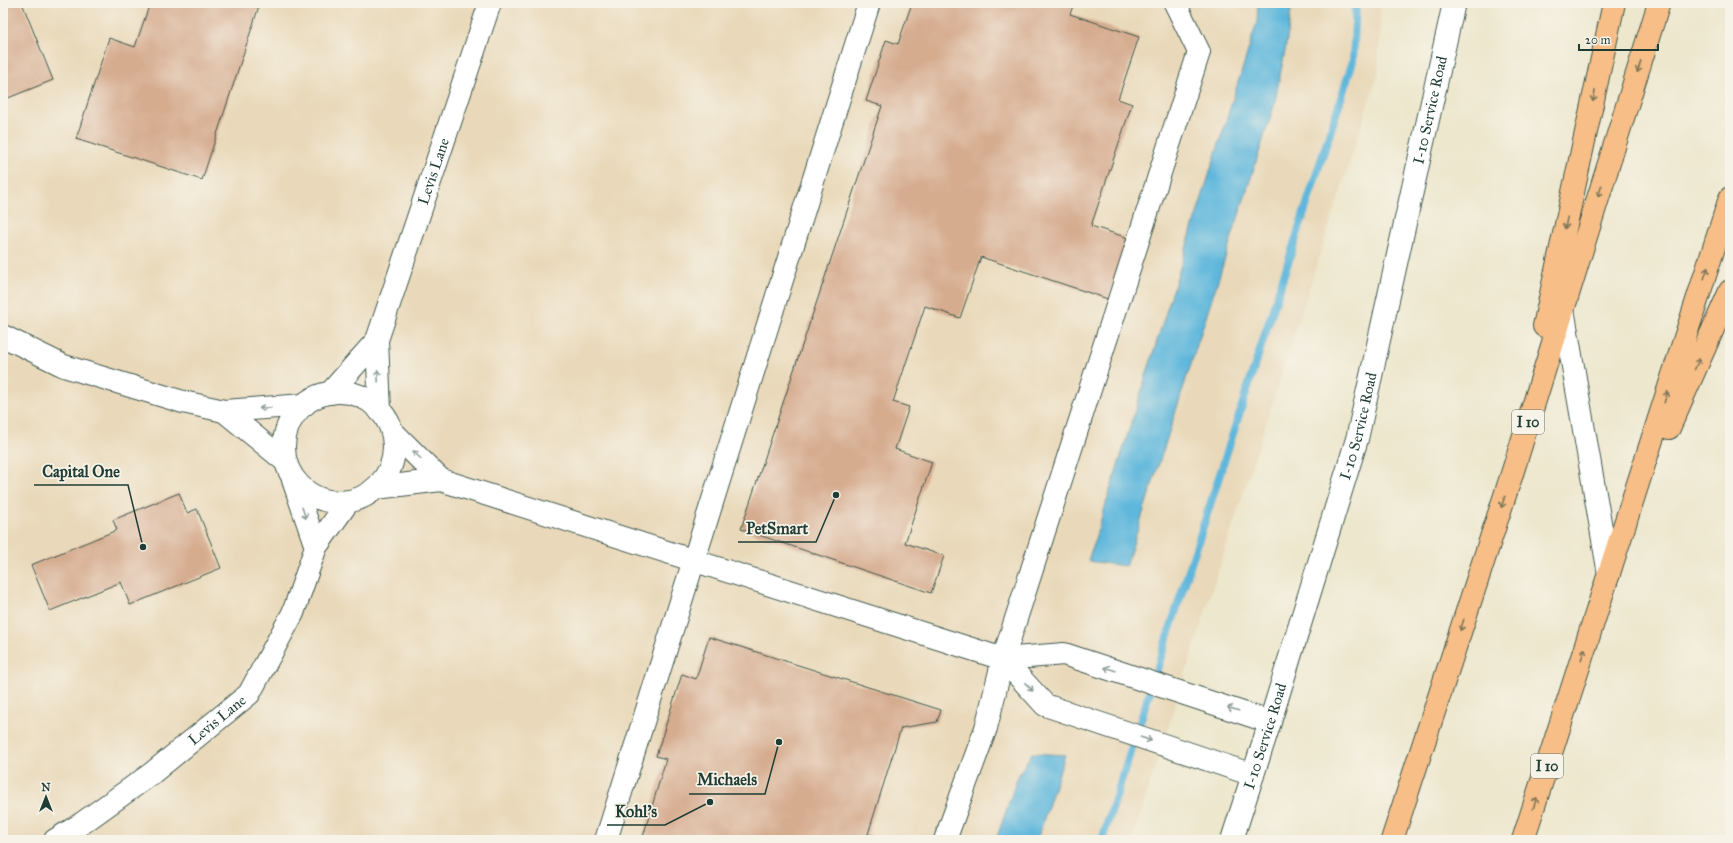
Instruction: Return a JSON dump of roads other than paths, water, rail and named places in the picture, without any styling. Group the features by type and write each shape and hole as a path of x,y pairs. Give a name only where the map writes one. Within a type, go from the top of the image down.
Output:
{"highway":[{"path":"1511,477 1614,3"},
{"name":"I 10","path":"1392,840 1511,477 1659,3"},
{"name":"I 10","path":"1523,840 1730,198"},
{"path":"1624,528 1730,291"}],"street":[{"name":"Levis Lane","path":"377,340 490,3"},
{"path":"606,840 869,3"},
{"path":"945,840 986,728 1002,659 1199,52 1175,3"},
{"name":"I-10 Service Road","path":"1232,840 1357,439 1454,3"},
{"path":"1563,309 1609,574"},
{"path":"3,336 64,366 183,402 224,411 304,405"},
{"path":"330,393 377,340"},
{"path":"377,340 380,411"},
{"path":"224,411 289,470 303,490 317,498 332,502 348,502 363,497 376,488 386,477 392,462 394,446 392,431 385,416 374,405 361,397 346,392 330,393 314,398 304,405 291,419 285,433 283,449 289,470 316,547"},
{"path":"392,431 441,480"},
{"path":"376,488 441,480 1002,659 1064,654 1270,722"},
{"name":"Levis Lane","path":"55,840 81,824 151,774 249,694 293,613 316,547 348,502"},
{"path":"1002,659 1045,705 1253,775"}],"water":[{"path":"1258,3 1292,3 1286,46 1274,106 1126,566 1088,561 1257,22"},
{"path":"1032,753 1065,755 1037,840 996,840 1018,776"}],"waterway":[{"path":"1102,840 1353,61 1356,3"}],"place":[{"name":"PetSmart","path":"836,495"},
{"name":"Capital One","path":"143,547"},
{"name":"Michaels","path":"779,742"},
{"name":"Kohl's","path":"710,802"}]}
